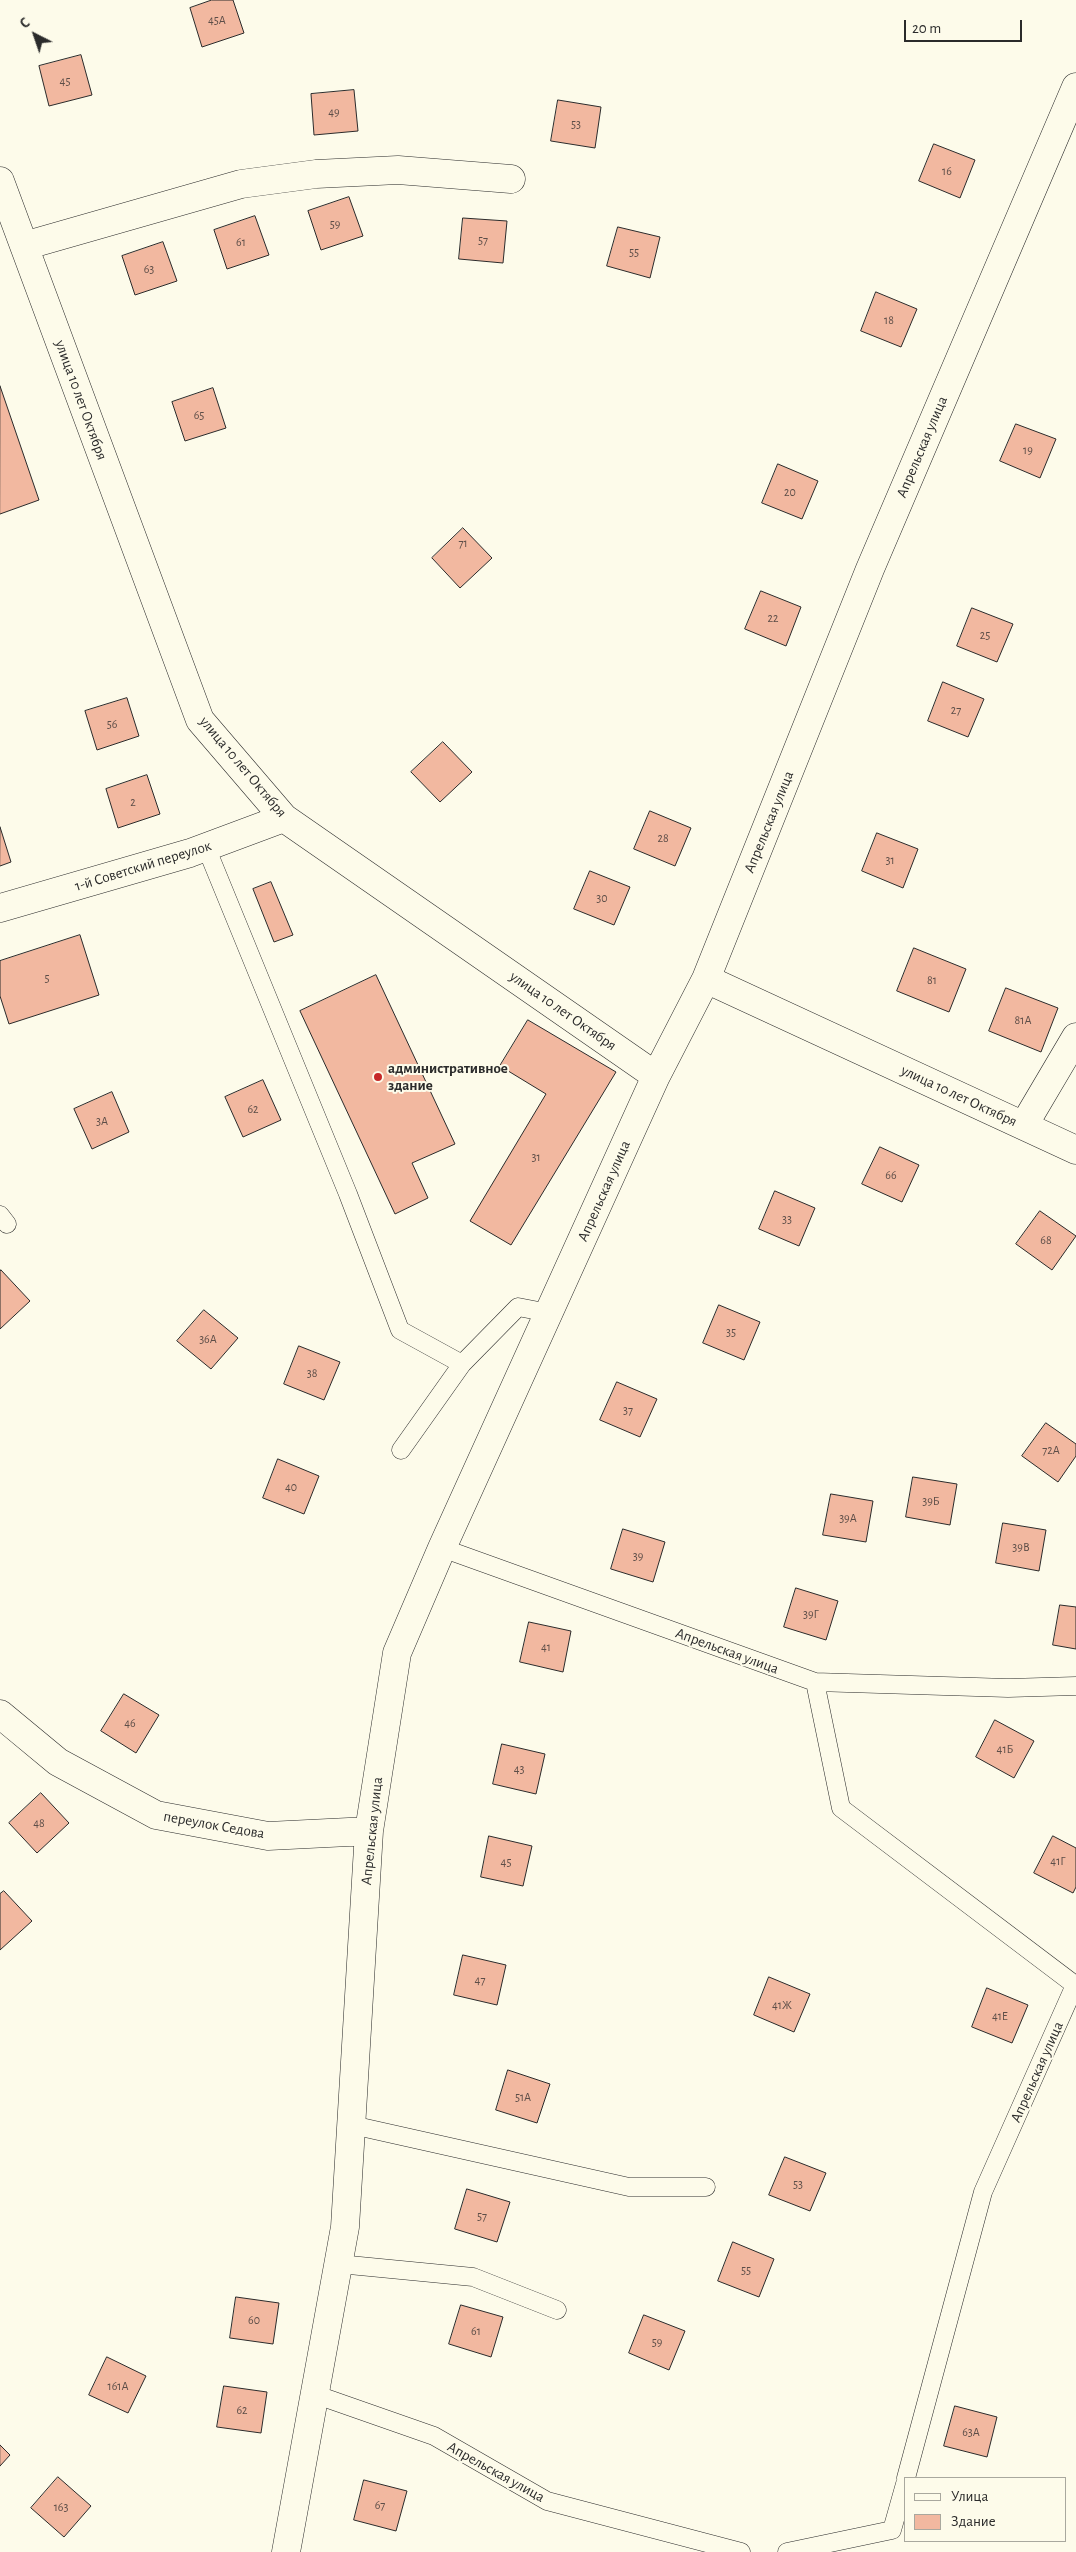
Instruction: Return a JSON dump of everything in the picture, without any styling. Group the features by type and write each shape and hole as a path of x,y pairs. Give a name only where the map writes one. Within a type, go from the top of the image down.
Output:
{"street":[{"name":"Апрельская улица","path":"286,2552 346,2227 369,1831 397,1653 442,1548 656,1076 706,979 870,568 1076,87"},
{"path":"24,246 241,184 316,174 398,170 511,179"},
{"name":"улица 10 лет Октября","path":"0,181 200,720 284,818 656,1076"},
{"name":"1-й Советский переулок","path":"0,908 206,848 284,818"},
{"name":"улица 10 лет Октября","path":"706,979 1076,1150"},
{"path":"1024,1126 1076,1037"},
{"name":"переулок Седова","path":"0,1714 58,1762 156,1815 268,1836 369,1831"}],"lane":[{"path":"206,848 348,1194 400,1330 462,1364"},
{"path":"401,1450 462,1364 518,1306 549,1313"},
{"name":"Апрельская улица","path":"442,1548 815,1682 1008,1688 1076,1686"},
{"name":"Апрельская улица","path":"815,1682 841,1808 1075,1985 983,2192 906,2477"},
{"path":"352,2125 629,2187 706,2187"},
{"path":"339,2264 473,2277 557,2310"},
{"name":"Апрельская улица","path":"314,2394 434,2436 547,2501 741,2552"},
{"path":"787,2552 892,2530 904,2488"}],"building":[{"path":"212,0 233,0 244,33 202,47 190,8"},
{"path":"81,55 92,95 49,106 39,66"},
{"path":"354,90 358,131 314,135 311,94"},
{"path":"558,100 601,107 595,148 551,141"},
{"path":"934,144 975,160 960,198 919,181"},
{"path":"349,197 363,236 321,250 308,211"},
{"path":"255,216 269,255 227,269 214,230"},
{"path":"463,218 507,221 503,263 459,259"},
{"path":"618,227 660,237 650,278 607,266"},
{"path":"163,242 177,281 135,295 122,256"},
{"path":"876,292 917,309 901,347 861,331"},
{"path":"0,386 39,500 0,514"},
{"path":"213,388 226,428 185,441 172,402"},
{"path":"1016,424 1056,439 1040,478 1000,461"},
{"path":"778,464 818,481 802,519 762,503"},
{"path":"463,528 492,558 460,588 432,558"},
{"path":"761,591 801,607 786,646 745,629"},
{"path":"972,608 1013,624 997,662 957,646"},
{"path":"943,682 984,699 968,737 928,721"},
{"path":"127,698 139,736 97,750 85,711"},
{"path":"443,742 472,772 440,802 411,772"},
{"path":"147,775 160,814 118,828 106,789"},
{"path":"650,811 691,828 675,866 634,849"},
{"path":"0,827 11,862 0,866"},
{"path":"877,833 918,849 903,888 862,871"},
{"path":"590,871 630,887 614,925 574,909"},
{"path":"271,882 293,935 274,942 253,889"},
{"path":"80,935 99,995 9,1024 0,996 0,961"},
{"path":"914,948 966,969 949,1012 897,991"},
{"name":"административное здание","path":"376,975 455,1144 412,1163 428,1198 395,1214 300,1011"},
{"path":"1006,988 1058,1008 1041,1052 989,1031"},
{"name":"административное здание","path":"528,1020 616,1072 511,1245 470,1221 546,1094 500,1066"},
{"path":"263,1080 281,1120 243,1137 225,1097"},
{"path":"112,1092 129,1132 92,1149 74,1109"},
{"path":"880,1147 919,1165 902,1202 862,1184"},
{"path":"775,1191 815,1208 799,1246 759,1229"},
{"path":"1040,1211 1076,1236 1052,1270 1016,1244"},
{"path":"1,1270 30,1301 0,1329 0,1272"},
{"path":"719,1305 760,1322 744,1360 703,1343"},
{"path":"204,1310 238,1338 211,1369 177,1341"},
{"path":"299,1346 340,1362 324,1400 284,1384"},
{"path":"617,1382 657,1399 640,1437 600,1420"},
{"path":"1046,1423 1076,1444 1076,1456 1058,1482 1022,1456"},
{"path":"278,1459 319,1476 304,1514 263,1498"},
{"path":"913,1477 957,1484 950,1525 906,1517"},
{"path":"831,1494 873,1501 866,1542 823,1535"},
{"path":"1003,1523 1046,1530 1039,1571 996,1563"},
{"path":"623,1529 665,1542 653,1582 611,1569"},
{"path":"796,1588 838,1601 826,1640 784,1627"},
{"path":"1060,1605 1076,1607 1076,1649 1053,1645"},
{"path":"529,1622 571,1631 563,1672 520,1662"},
{"path":"124,1694 159,1715 136,1753 101,1731"},
{"path":"995,1720 1034,1741 1014,1778 976,1757"},
{"path":"502,1744 545,1754 536,1794 493,1784"},
{"path":"41,1793 69,1823 37,1853 9,1823"},
{"path":"489,1836 532,1846 523,1886 481,1877"},
{"path":"1053,1836 1076,1848 1076,1887 1073,1893 1034,1873"},
{"path":"4,1891 32,1921 0,1950 0,1894"},
{"path":"463,1955 506,1965 497,2005 454,1995"},
{"path":"769,1977 810,1994 794,2032 754,2015"},
{"path":"987,1988 1028,2005 1012,2043 972,2027"},
{"path":"508,2070 550,2084 537,2123 496,2110"},
{"path":"785,2157 826,2173 810,2211 769,2195"},
{"path":"467,2189 510,2202 497,2242 455,2229"},
{"path":"733,2242 774,2259 759,2297 718,2281"},
{"path":"236,2297 279,2303 273,2344 230,2338"},
{"path":"461,2305 503,2317 491,2357 449,2344"},
{"path":"644,2315 685,2331 669,2370 629,2353"},
{"path":"107,2357 146,2376 128,2413 89,2395"},
{"path":"224,2386 267,2392 261,2433 217,2427"},
{"path":"955,2406 997,2417 987,2457 944,2446"},
{"path":"0,2445 10,2455 0,2466"},
{"path":"58,2477 91,2506 64,2537 31,2508"},
{"path":"364,2480 407,2491 396,2531 354,2520"}],"place":[{"name":"административное здание","path":"378,1077"}]}
